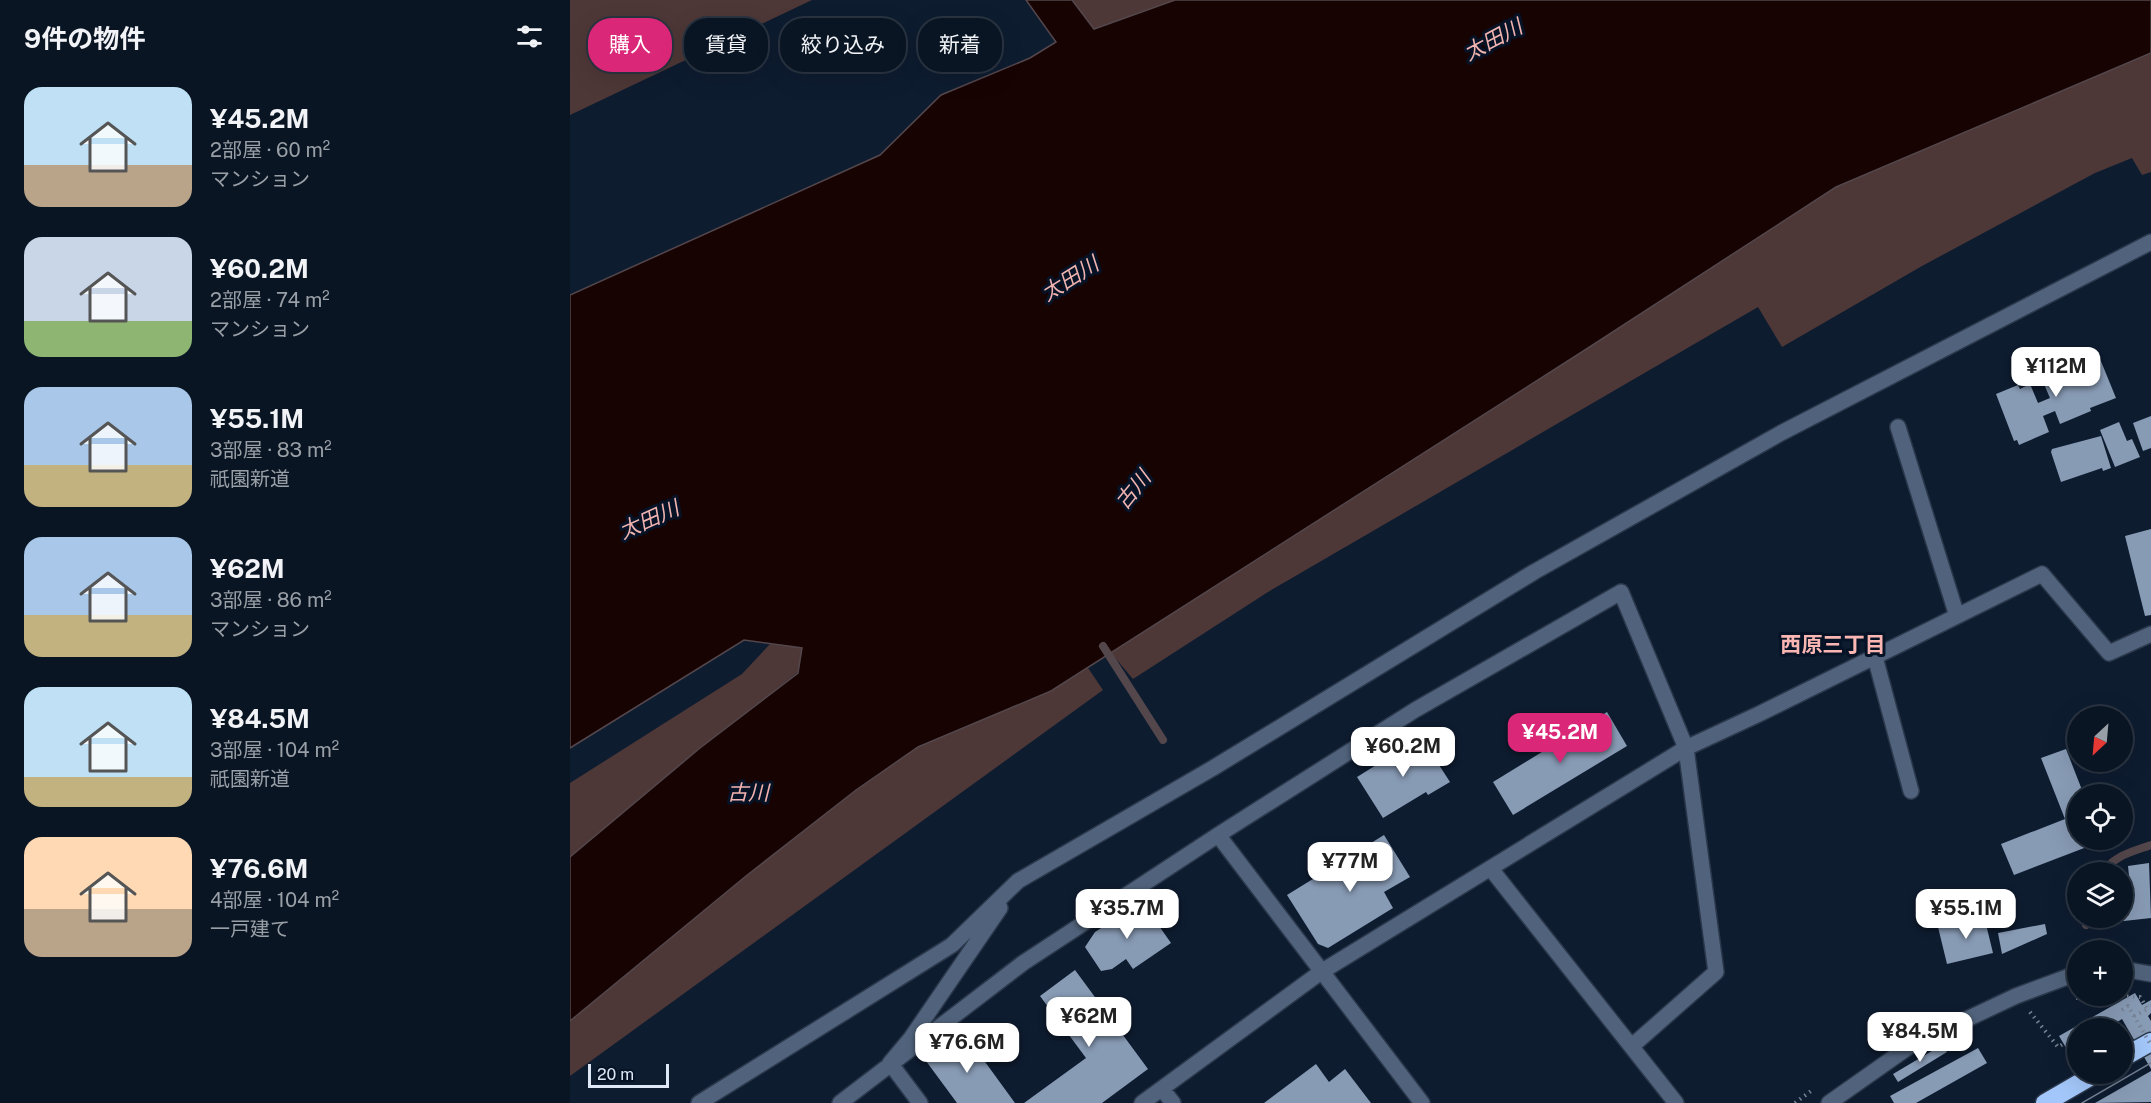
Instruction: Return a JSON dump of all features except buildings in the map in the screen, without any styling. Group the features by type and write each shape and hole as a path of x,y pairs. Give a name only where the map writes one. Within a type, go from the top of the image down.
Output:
{"highway":[{"path":"2133,1052 2151,1043"},
{"path":"2045,1103 2078,1084"}],"street":[{"path":"699,1103 952,945 1018,881 1213,768 1534,572 1781,433 2151,242"},
{"path":"1898,427 1957,616"},
{"path":"1142,1103 1321,972 1686,748 2042,574 2109,653 2151,634"},
{"path":"840,1103 1023,963 1218,835 1415,710 1621,592 1686,748 1716,972 1632,1046"},
{"path":"1875,657 1911,791"},
{"path":"1218,835 1422,1103"},
{"path":"1491,869 1676,1103"},
{"path":"890,1063 911,1038 1018,881"},
{"path":"2133,971 2151,974"},
{"path":"1829,1103 1910,1046 2022,993 2067,977"},
{"path":"890,1063 920,1103"},
{"path":"1162,1089 1173,1103"}],"path":[{"path":"2022,993 2029,1010 2058,1047 2063,1044"},
{"path":"2133,997 2140,997 2147,1008 2151,1006"},
{"path":"2122,1010 2128,1006 2151,1043"},
{"path":"2134,1016 2151,1006"}],"shaded area":[{"path":"570,0 812,0 768,21 768,18 684,18 684,61 672,67 672,18 588,18 588,72 660,72 570,115"},
{"path":"1072,0 1175,0 1094,29"},
{"path":"2151,53 2151,172 2142,175 2132,158 2095,173 1922,266 1782,347 1758,307 1268,592 1133,679 1111,653 1836,187"},
{"path":"770,644 803,648 798,672 700,748 570,857 570,783 742,674"},
{"path":"1088,668 1103,690 570,1076 570,1021 746,876 856,790 918,747 1051,691"}],"water":[{"path":"1026,0 1072,0 1094,29 1175,0 2151,0 2151,53 1836,187 1051,691 918,747 856,790 746,876 570,1021 570,857 700,748 798,673 802,648 744,640 570,748 570,295 880,155 941,95 996,72 1002,72 1002,70 1030,58 1056,42"}],"waterway":[{"path":"1103,646 1163,740"},
{"path":"2112,862 2151,845"}],"tram line":[{"path":"2082,1103 2151,1063"}],"district":[{"name":"西原三丁目","path":"1833,645"}],"water label":[{"name":"太田川","path":"1493,40"},
{"name":"太田川","path":"1070,279"},
{"name":"古川","path":"1133,490"},
{"name":"太田川","path":"649,520"},
{"name":"古川","path":"748,793"}]}
